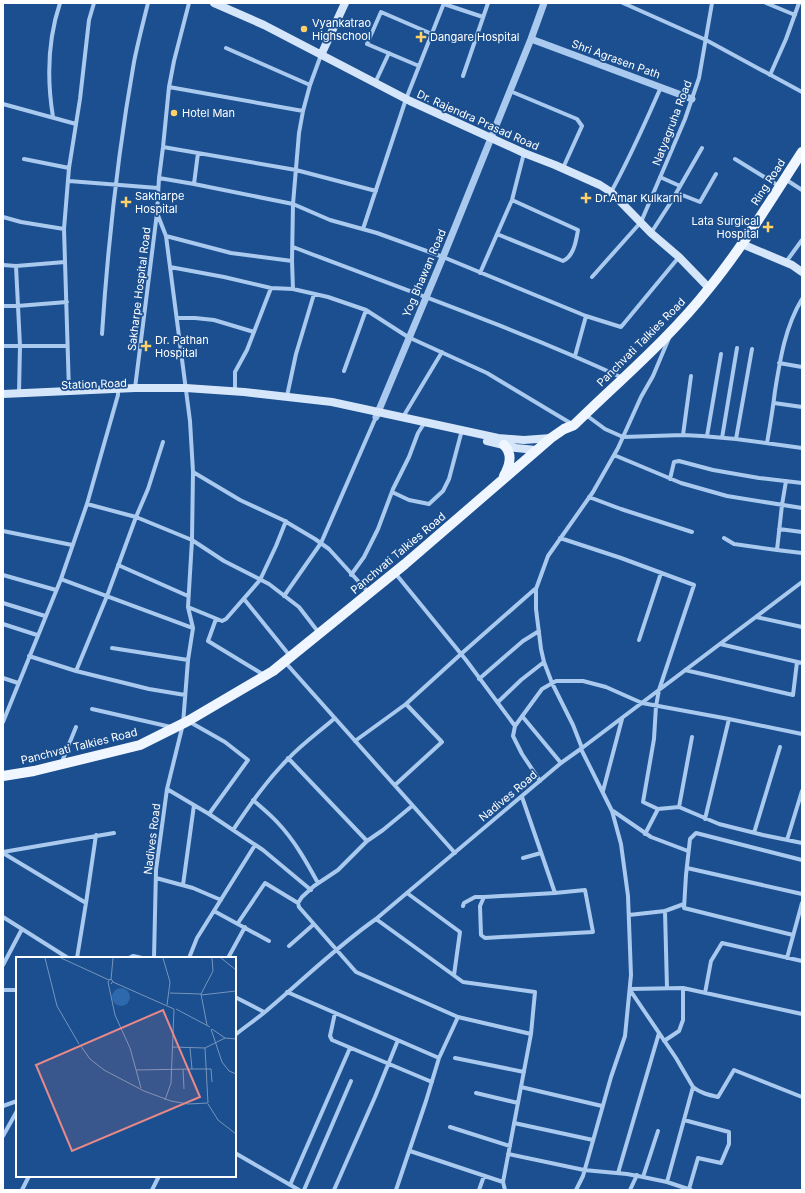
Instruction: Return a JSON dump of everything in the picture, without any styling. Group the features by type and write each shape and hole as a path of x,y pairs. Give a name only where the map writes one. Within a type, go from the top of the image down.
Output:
{"main road":[{"name":"Dr. Rajendra Prasad Road","path":"214,3 228,6 406,99 524,153 600,185 611,192 709,288"},
{"path":"321,55 345,3"},
{"name":"Ring Road","path":"742,244 802,152"},
{"path":"742,244 792,265 802,272"},
{"name":"Panchvati Talkies Road","path":"3,776 34,771 140,745 182,724 273,671 394,573 536,450 564,429 574,425 624,379 671,331 709,288 742,244"},
{"name":"Station Road","path":"3,399 101,394 135,388 186,390"},
{"path":"186,390 235,391 332,402 376,414 461,433 504,445 521,449 536,450"},
{"path":"186,390 305,403 356,412 403,417 424,424"},
{"name":"Station Road","path":"3,394 69,391 142,392 186,390"},
{"path":"461,433 515,440 551,438"},
{"path":"502,479 509,465 510,458 509,452 504,445"}],"street":[{"path":"53,117 50,101 49,77 52,37 60,3"},
{"path":"69,391 64,229 69,168 89,20 94,3"},
{"path":"102,334 116,184 134,60 148,3"},
{"name":"Sakharpe Hospital Road","path":"135,388 157,213 158,188 169,87 189,3"},
{"path":"363,229 406,99 444,3 483,17"},
{"path":"463,76 488,3"},
{"name":"Yog Bhawan Road","path":"376,414 443,257 531,39 544,3"},
{"path":"623,3 706,40 802,92"},
{"name":"Natyagruha Road","path":"592,277 641,222 685,119 699,78 712,3"},
{"path":"766,3 795,15"},
{"path":"770,75 786,39 799,3"},
{"path":"419,66 367,44 381,12 432,34"},
{"name":"Shri Agrasen Path","path":"531,39 692,99"},
{"path":"226,48 310,85"},
{"path":"374,83 389,53"},
{"path":"293,289 293,204 302,111 321,55"},
{"path":"169,87 302,111"},
{"path":"611,192 633,152 661,87"},
{"path":"510,91 577,119 582,126 563,169"},
{"path":"3,104 76,124"},
{"path":"163,147 296,170 376,191"},
{"path":"652,232 677,193 702,148"},
{"path":"480,273 512,200 524,153"},
{"path":"194,184 198,154"},
{"path":"24,159 69,168"},
{"path":"735,159 802,190"},
{"path":"677,193 700,202 716,174"},
{"path":"660,177 680,186"},
{"path":"159,178 293,204 330,220 378,233 443,257 586,316 621,328 679,258"},
{"path":"69,180 158,188"},
{"path":"497,234 563,261 567,259 573,251 578,230 512,200"},
{"path":"157,213 166,236 178,318 190,421 193,472 192,540 188,607 193,628"},
{"path":"3,217 21,222 64,229"},
{"path":"166,236 231,253 292,261"},
{"path":"785,262 802,240"},
{"path":"293,247 426,296 575,356 624,379"},
{"path":"3,265 16,266 64,262"},
{"path":"16,266 20,346 19,393"},
{"path":"170,267 224,276 272,288 293,289 328,297 366,310 408,337 487,373 574,425"},
{"path":"235,391 235,372 247,350 272,288"},
{"path":"287,396 296,354 314,294"},
{"path":"768,443 779,363 796,309 802,299"},
{"path":"3,306 67,302"},
{"path":"796,309 802,310"},
{"path":"344,371 366,310"},
{"path":"575,356 586,316"},
{"path":"178,318 214,320 254,332"},
{"path":"576,1190 584,1170 611,1076 625,1036 631,975 628,896 621,844 612,811 582,749 573,725 552,683 544,662 536,609 536,589 548,556 589,497 614,455 641,397 653,376 671,331"},
{"path":"3,346 67,346"},
{"path":"722,438 737,348"},
{"path":"736,439 752,349"},
{"path":"403,417 442,352"},
{"path":"707,436 721,354"},
{"path":"779,363 802,368"},
{"path":"683,435 691,376"},
{"path":"3,722 61,579 87,504 118,392"},
{"path":"774,403 802,407"},
{"path":"284,596 321,543 376,414"},
{"path":"585,414 604,429 623,437 683,435 707,436 802,448"},
{"path":"351,575 364,557 378,529 392,492 409,457 418,433 424,424"},
{"path":"392,492 409,500 429,504 444,491 449,479 461,433"},
{"path":"76,671 107,596 148,489 163,442"},
{"path":"614,455 681,483 727,496 802,508"},
{"path":"670,479 674,462 679,461 713,470 759,478 802,483"},
{"path":"193,472 240,500 286,521 321,543 329,549 369,594"},
{"path":"777,550 786,481"},
{"path":"589,497 692,532"},
{"path":"87,504 136,517 192,540 224,561 268,584 299,607 319,633"},
{"path":"188,607 222,621 226,619 260,580 286,521"},
{"path":"779,529 802,532"},
{"path":"3,531 72,545"},
{"path":"560,538 621,558 694,585 659,690 656,706 654,739 643,802 658,809 678,807 719,824 802,843"},
{"path":"724,538 734,544 802,553"},
{"path":"118,565 188,596"},
{"path":"394,573 461,654 515,726"},
{"path":"638,640 661,573"},
{"path":"3,575 56,590"},
{"path":"61,579 193,628"},
{"name":"Nadives Road","path":"236,1034 361,929 376,919 561,763 582,749 802,582"},
{"path":"355,741 406,704 536,589"},
{"path":"244,599 334,718 455,852"},
{"path":"3,603 45,616"},
{"path":"756,618 802,627"},
{"path":"216,619 208,641 265,676"},
{"path":"3,624 37,635"},
{"name":"Nadives Road","path":"154,957 156,878 167,789 182,724 188,660 193,628"},
{"path":"479,679 523,641 539,631"},
{"path":"685,670 793,695 800,663 720,644"},
{"path":"112,648 188,660"},
{"path":"29,656 76,671 149,689 185,695"},
{"path":"498,702 521,680 544,662"},
{"path":"3,678 18,683"},
{"path":"540,781 522,754 513,736 515,726 542,689 556,681 583,681 606,687 642,703 802,734"},
{"path":"395,785 442,742 406,704"},
{"path":"92,708 182,724 225,742 248,760 209,814"},
{"path":"522,716 561,763"},
{"path":"233,830 253,800 288,758 334,718"},
{"path":"602,792 622,718"},
{"path":"706,819 729,719"},
{"path":"61,764 76,727"},
{"path":"678,807 692,737"},
{"path":"754,833 780,747"},
{"path":"288,758 367,841"},
{"path":"167,789 209,814 255,845 310,890"},
{"path":"788,840 802,791"},
{"path":"522,797 555,893"},
{"path":"253,800 278,823 289,836 318,883"},
{"path":"183,884 194,805"},
{"path":"298,903 302,897 318,883 338,870 367,841 412,806"},
{"path":"645,834 658,809"},
{"path":"612,811 650,837 688,851"},
{"path":"3,852 114,833"},
{"path":"793,935 684,908 688,851 690,839 696,833 802,860"},
{"path":"77,957 96,836"},
{"path":"189,957 197,938 255,845"},
{"path":"3,852 86,903"},
{"path":"523,858 541,853"},
{"path":"687,868 802,894"},
{"path":"156,878 183,884 221,900"},
{"path":"238,923 265,883 298,903 299,907 356,972 458,1017 531,1034"},
{"path":"463,906 464,903 475,897 585,890 593,932 485,938 481,935 480,906 484,897"},
{"path":"406,893 460,932 454,975"},
{"path":"787,958 802,903"},
{"path":"629,915 665,911 684,904"},
{"path":"214,910 269,941"},
{"path":"665,911 667,988"},
{"path":"3,917 66,957"},
{"path":"376,919 463,982 535,992 531,1034 503,1182 505,1190"},
{"path":"289,946 314,924"},
{"path":"229,957 245,928"},
{"path":"3,965 22,929"},
{"path":"705,993 711,960 722,943 802,961"},
{"path":"630,989 683,988 802,1014"},
{"path":"664,1041 679,1031 683,1020 683,988"},
{"path":"630,989 697,1091 718,1097 734,1070 802,1097"},
{"path":"3,990 16,990"},
{"path":"287,992 439,1058"},
{"path":"236,998 264,1012"},
{"path":"335,1013 330,1036 332,1040 432,1082"},
{"path":"396,1190 410,1151 439,1058 458,1017"},
{"path":"618,1173 659,1033"},
{"path":"334,1190 398,1040"},
{"path":"290,1185 350,1048"},
{"path":"455,1058 524,1072"},
{"path":"304,1190 352,1081"},
{"path":"521,1087 602,1106"},
{"path":"667,1182 693,1087"},
{"path":"476,1094 518,1103"},
{"path":"3,1106 16,1101"},
{"path":"3,1136 16,1113"},
{"path":"508,1154 584,1170 643,1177 690,1189 698,1158 721,1163 729,1144 729,1132 684,1120"},
{"path":"514,1123 593,1140"},
{"path":"450,1127 510,1146"},
{"path":"643,1177 658,1131"},
{"path":"410,1151 503,1182"},
{"path":"236,1154 299,1190"},
{"path":"479,1190 484,1176"},
{"path":"630,1190 637,1176"},
{"path":"22,1190 28,1177"},
{"path":"152,1190 158,1177"}],"place":[{"name":"Vyankatrao Highschool","path":"304,29"},
{"name":"Dangare Hospital","path":"421,37"},
{"name":"Hotel Man","path":"174,113"},
{"name":"Dr.Amar Kulkarni","path":"586,198"},
{"name":"Sakharpe Hospital","path":"126,202"},
{"name":"Lata Surgical Hospital","path":"768,227"},
{"name":"Dr. Pathan Hospital","path":"146,346"}]}
